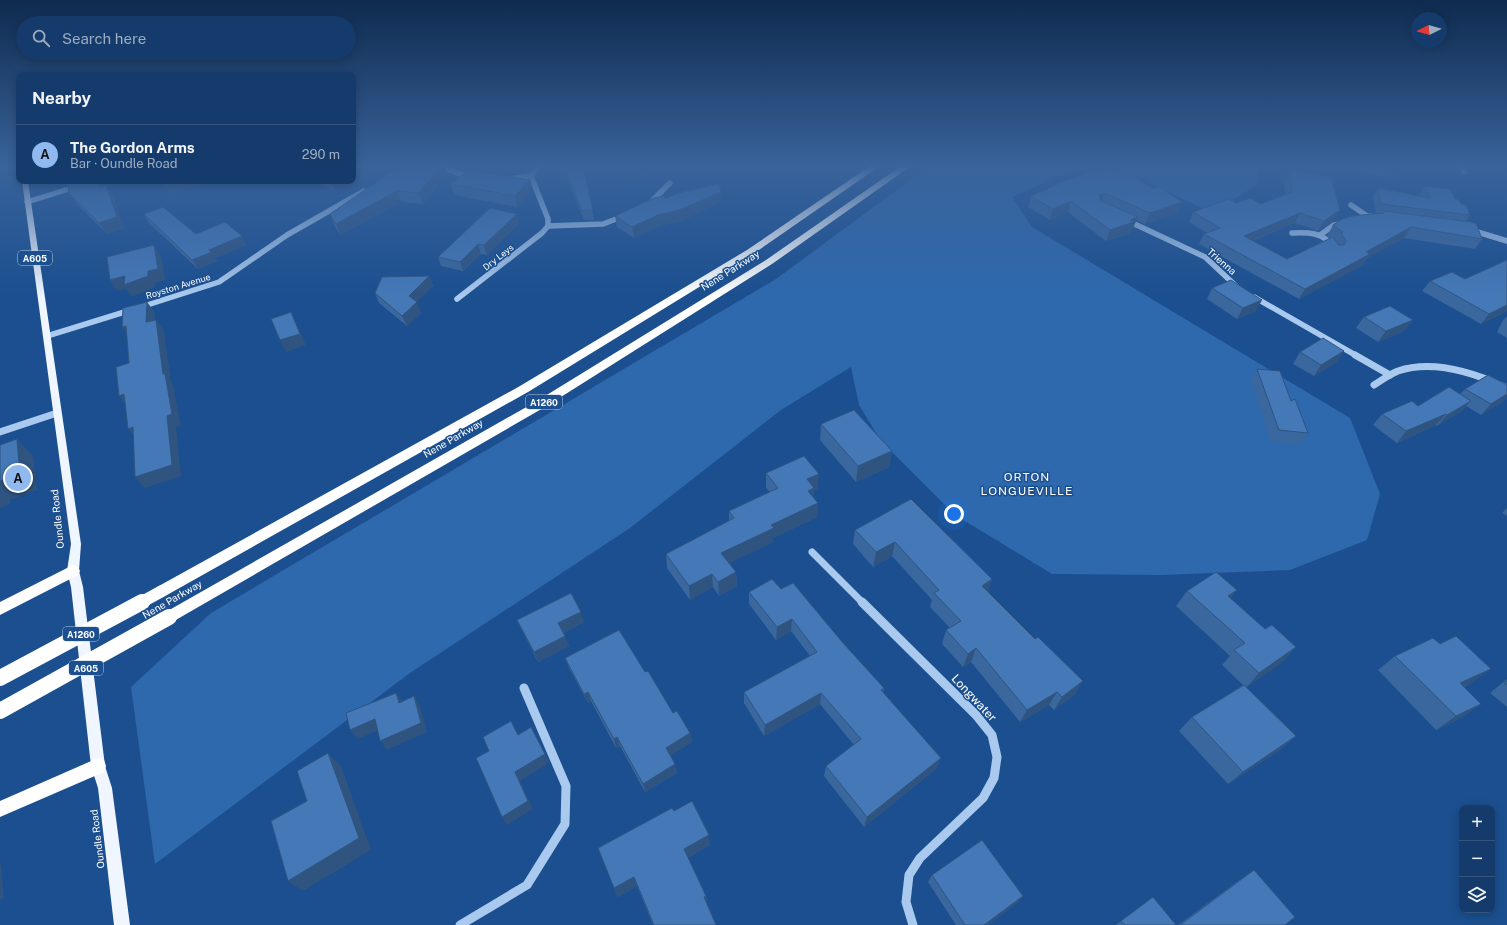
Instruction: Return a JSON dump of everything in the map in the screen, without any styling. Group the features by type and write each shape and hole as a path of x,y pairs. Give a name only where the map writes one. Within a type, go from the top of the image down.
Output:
{"highway":[{"name":"Nene Parkway","path":"0,678 162,591 524,388 750,252 813,209"},
{"name":"Nene Parkway","path":"0,711 169,617 541,404 769,262 845,209"},
{"path":"0,609 73,571"},
{"path":"0,809 98,766"}],"main road":[{"name":"Oundle Road","path":"27,209 47,336 76,544 73,571 77,587 98,766 105,788 122,925"}],"street":[{"name":"Royston Avenue","path":"47,336 219,282 287,236 334,209"},
{"path":"544,209 548,219 548,226 603,224 631,213"},
{"path":"1358,209 1368,216"},
{"path":"1361,218 1368,216 1382,218"},
{"name":"Trienna","path":"1120,218 1193,250 1205,257 1229,281 1242,290"},
{"path":"1320,235 1334,226 1347,222"},
{"name":"Dry Leys","path":"457,299 542,233 548,226"},
{"path":"1464,228 1507,241"},
{"path":"1292,233 1307,232 1320,235 1332,244 1335,252"},
{"path":"1248,294 1390,375"},
{"path":"1374,385 1399,370 1433,367 1465,372 1507,388"},
{"path":"0,432 57,413"},
{"name":"Longwater","path":"812,552 976,715 992,735 997,757 994,778 983,798 920,858 909,875 906,902 913,925"},
{"path":"460,925 527,885 564,824 566,786 524,688"}],"shaded area":[{"path":"871,209 1020,209 1032,227 1350,418 1380,494 1367,540 1290,570 1162,575 1052,574 955,515 881,441 859,405 851,367 781,410 630,528 410,673 155,864 131,687 211,613 776,279"},
{"path":"1204,209 1218,209 1212,213"}],"building":[{"path":"85,209 114,209 117,217 99,223"},
{"path":"157,209 166,209 196,234 225,222 242,236 209,250 212,252 192,260 144,214"},
{"path":"337,209 363,209 336,224 330,214"},
{"path":"489,209 517,214 484,245 478,244 460,262 438,257"},
{"path":"581,209 593,210 582,211"},
{"path":"630,209 681,209 658,215 632,227 615,216"},
{"path":"1082,209 1120,209 1138,217 1130,220 1134,222 1110,230"},
{"path":"1141,209 1161,209 1150,213"},
{"path":"1201,209 1340,209 1324,221 1300,213 1244,236 1287,259 1333,237 1339,245 1344,245 1346,241 1341,233 1343,232 1333,225 1342,219 1352,216 1384,213 1384,211 1476,223 1482,239 1411,227 1366,252 1370,254 1305,289 1204,234 1220,228 1193,212"},
{"path":"1423,209 1468,209 1470,215"},
{"path":"154,245 158,269 148,271 148,276 124,285 125,276 110,280 107,257"},
{"path":"1507,260 1507,305 1489,314 1430,281 1452,272 1465,279"},
{"path":"429,276 409,296 417,302 402,316 375,293 382,277"},
{"path":"1231,280 1262,300 1243,308 1212,288"},
{"path":"147,302 146,322 156,320 163,374 165,374 172,414 167,416 172,465 135,477 133,427 128,429 124,394 119,396 116,367 129,363 126,326 122,327 123,308"},
{"path":"1390,306 1413,320 1386,331 1364,317"},
{"path":"291,312 300,334 280,340 271,319"},
{"path":"1323,338 1344,351 1321,365 1300,352"},
{"path":"1257,369 1280,371 1291,401 1295,399 1308,433 1279,430"},
{"path":"1488,375 1507,385 1507,394 1491,404 1465,389"},
{"path":"1449,387 1471,401 1447,415 1446,414 1406,431 1382,414 1412,401 1418,406"},
{"path":"854,410 892,451 858,466 821,424"},
{"path":"17,439 20,474 0,481 0,445"},
{"path":"804,456 819,474 807,479 814,488 808,491 818,503 771,525 774,528 721,553 736,572 718,582 712,574 689,586 666,554 734,518 729,511 778,488 766,473"},
{"path":"911,499 992,579 982,586 1035,639 1038,637 1083,681 1062,697 1057,692 1027,710 976,648 968,654 946,630 961,621 934,593 939,590 895,542 876,552 855,530"},
{"path":"1216,572 1237,590 1228,596 1265,629 1272,625 1296,647 1259,673 1234,650 1245,643 1187,591"},
{"path":"772,579 781,589 793,583 843,643 884,688 881,690 941,758 867,817 826,766 861,739 821,693 765,725 744,692 817,652 792,619 777,627 749,592"},
{"path":"571,593 581,612 558,623 565,636 534,652 517,620"},
{"path":"619,630 645,672 648,671 673,713 677,711 690,733 666,748 675,764 643,784 617,737 614,739 588,692 584,694 565,658"},
{"path":"1456,636 1491,669 1460,683 1481,704 1456,716 1395,656 1433,638 1440,644"},
{"path":"1244,685 1296,736 1243,772 1192,717"},
{"path":"396,693 399,703 414,696 421,723 380,741 375,719 350,730 346,713"},
{"path":"511,721 518,735 531,727 545,754 515,772 528,801 502,817 476,758 489,751 483,737"},
{"path":"328,753 359,838 288,881 271,821 307,801 297,771"},
{"path":"692,801 709,835 684,849 706,896 704,897 716,925 654,925 634,877 614,888 598,848 672,808 674,811"},
{"path":"982,840 1023,896 984,925 965,925 932,875"},
{"path":"1254,870 1295,917 1285,925 1180,925"},
{"path":"1153,897 1176,925 1125,925 1121,921"}],"place":[{"name":"The Gordon Arms","path":"18,478"}],"district":[{"name":"ORTON LONGUEVILLE","path":"1027,484"}]}
